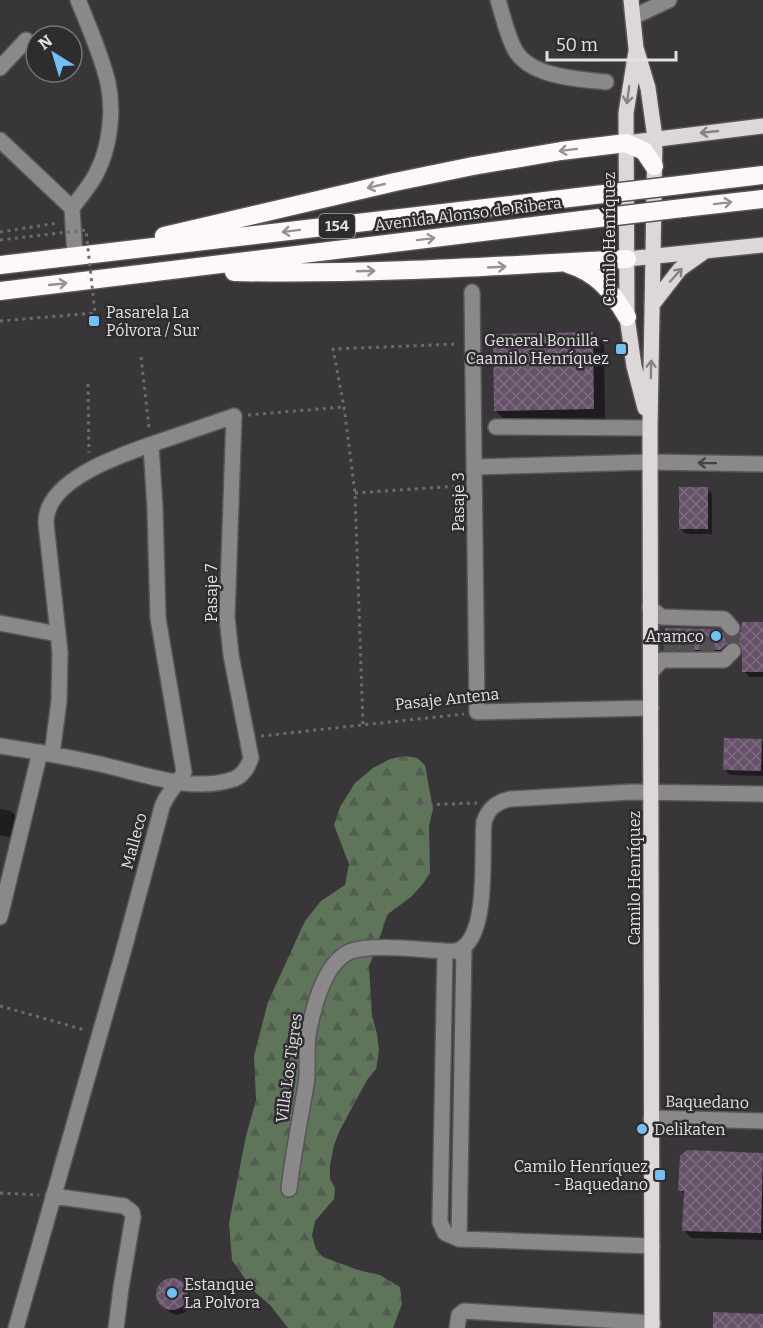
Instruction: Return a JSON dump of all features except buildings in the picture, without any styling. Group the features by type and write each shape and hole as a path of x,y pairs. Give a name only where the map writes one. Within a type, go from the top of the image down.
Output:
{"highway":[{"path":"95,254 429,175 561,151 626,143 644,151 654,166"},
{"name":"Avenida Alonso de Ribera","path":"0,265 763,175"},
{"name":"Avenida Alonso de Ribera","path":"0,291 763,199"},
{"path":"118,277 220,272 277,273 495,267 627,259"},
{"path":"564,263 586,271 600,280 616,297 627,317"}],"main road":[{"name":"Camilo Henríquez","path":"631,0 636,48 648,88 655,138 650,428 652,1326"},
{"name":"Camilo Henríquez","path":"636,48 626,105 627,317 634,366 650,428"},
{"path":"626,143 763,126"},
{"path":"627,232 636,245 653,255"},
{"path":"627,259 763,245"},
{"path":"652,305 680,269 706,251"}],"street":[{"path":"69,215 96,174 105,150 110,123 108,84 90,28 78,0"},
{"path":"498,0 515,50 528,64 553,75 606,82"},
{"path":"633,17 669,0"},
{"path":"0,68 24,42"},
{"path":"0,140 69,215 75,256"},
{"name":"Pasaje 3","path":"472,292 476,467 477,712"},
{"path":"0,917 59,701 61,669 46,516 51,503 90,470 116,456 234,416"},
{"name":"Pasaje 7","path":"179,783 214,782 236,778 248,769 251,758 231,655 227,616 234,416"},
{"path":"496,427 650,428"},
{"name":"Malleco","path":"16,1328 164,800 179,783 184,772 158,618 156,508 151,445"},
{"path":"476,467 650,462 763,464"},
{"path":"650,608 662,617 679,623 708,623 724,619 732,628"},
{"path":"0,623 58,634"},
{"path":"651,672 662,660 679,655 707,656 724,660 733,651"},
{"name":"Pasaje Antena","path":"477,712 651,708"},
{"path":"0,746 46,753 179,783"},
{"path":"459,1239 464,946 473,933 480,905 483,877 483,827 486,816 493,806 510,799 652,792 763,794"},
{"name":"Villa Los Tigres","path":"289,1189 292,1156 308,1073 309,1032 323,982 335,961 350,951 365,947 445,951 459,950 464,946"},
{"path":"445,951 440,1222 446,1233 459,1239 652,1246"},
{"name":"Baquedano","path":"651,1119 763,1121"},
{"path":"53,1196 124,1206 132,1212 116,1328"},
{"path":"456,1328 459,1315 464,1311 652,1326"}],"path":[{"path":"0,232 34,228 69,215"},
{"path":"0,240 86,230 95,313 0,321"},
{"path":"363,724 355,493 344,407 333,349 474,343"},
{"path":"141,357 151,445"},
{"path":"88,384 90,470"},
{"path":"234,416 344,407"},
{"path":"355,493 476,484"},
{"name":"Pasaje Antena","path":"247,738 477,712"},
{"path":"392,806 470,803"},
{"path":"0,1006 100,1034"},
{"path":"0,1193 53,1196"}],"green space":[{"path":"405,756 417,758 425,765 433,809 429,826 430,873 411,897 388,914 369,967 372,1016 379,1051 376,1069 367,1080 334,1145 330,1179 335,1188 334,1199 315,1221 312,1236 316,1249 323,1257 358,1270 380,1275 400,1287 402,1304 393,1328 288,1328 270,1305 253,1290 232,1260 229,1223 246,1136 256,1100 254,1056 268,1002 305,921 321,901 345,885 349,864 334,825 340,807 355,783 373,768 390,759"}],"tunnel":[{"path":"671,651 672,628"},
{"path":"687,628 687,651"},
{"path":"707,651 708,628"},
{"path":"732,628 733,651"}],"place":[{"name":"Pasarela La Pólvora / Sur","path":"94,321"},
{"name":"General Bonilla - Caamilo Henríquez","path":"621,349"},
{"name":"Aramco","path":"716,636"},
{"name":"Delikaten","path":"642,1129"},
{"name":"Camilo Henríquez - Baquedano","path":"660,1175"},
{"name":"Estanque La Polvora","path":"172,1293"}]}
